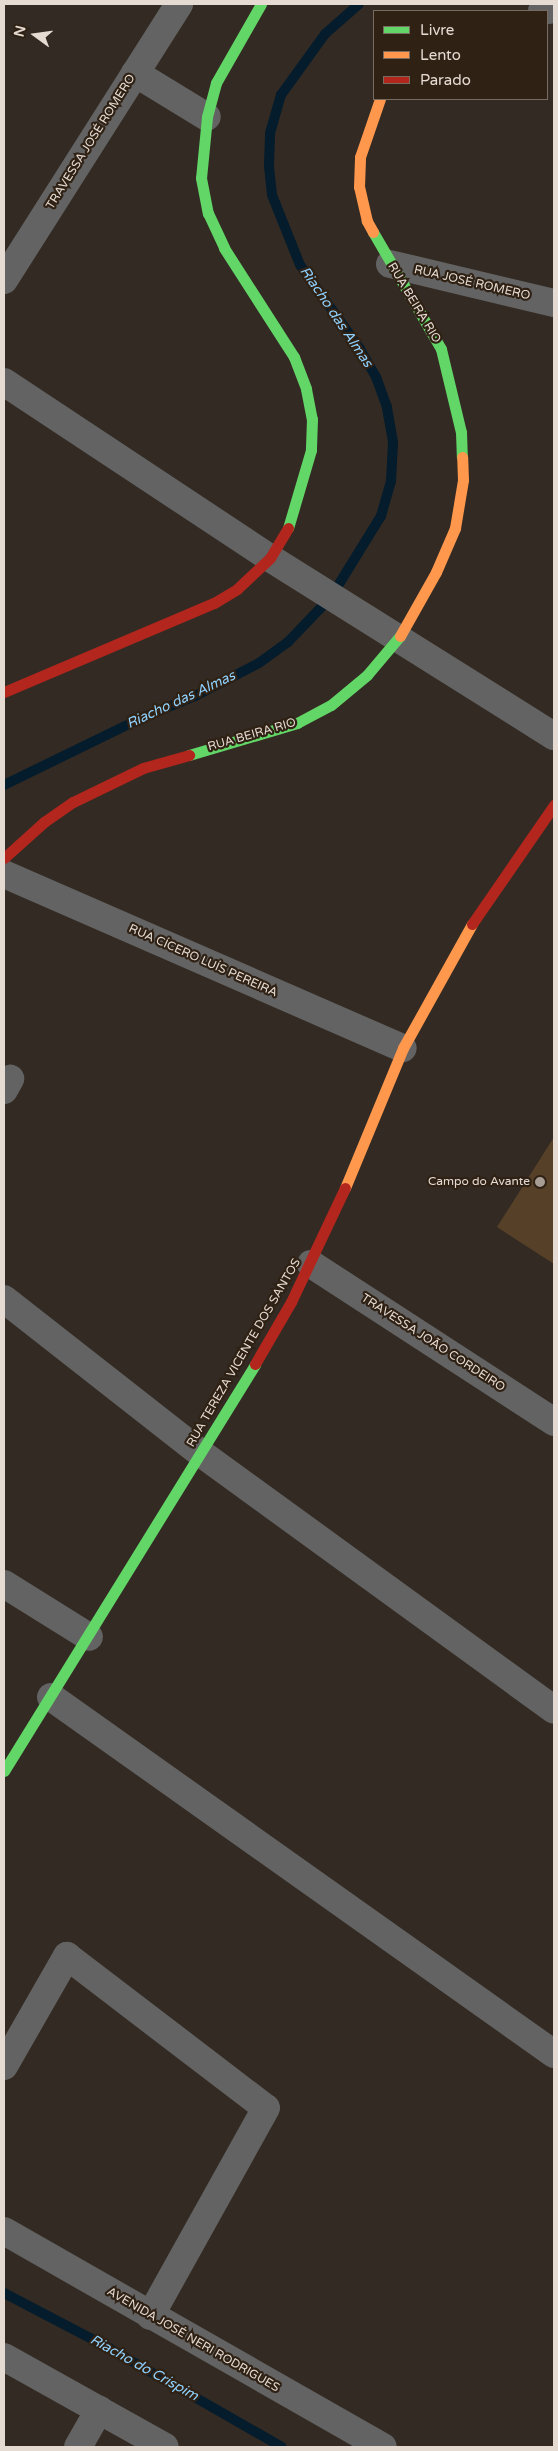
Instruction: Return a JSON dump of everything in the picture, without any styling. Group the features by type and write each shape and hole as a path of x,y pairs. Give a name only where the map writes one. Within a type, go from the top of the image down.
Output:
{"street":[{"name":"TRAVESSA JOSÉ ROMERO","path":"4,280 179,4"},
{"path":"4,692 55,668 169,624 214,604 237,589 270,558 292,521 305,483 311,450 312,419 306,389 294,357 224,248 208,213 201,178 207,117 227,60 261,4"},
{"path":"135,73 207,117"},
{"name":"RUA BEIRA RIO","path":"4,858 44,822 73,802 143,768 297,724 331,705 368,674 398,639 436,572 455,528 463,480 461,432 454,392 440,348 367,221 359,186 360,157 380,100"},
{"name":"RUA JOSÉ ROMERO","path":"390,264 554,303"},
{"path":"4,382 270,558 554,736"},
{"name":"RUA TEREZA VICENTE DOS SANTOS","path":"4,1771 202,1454 311,1264 403,1048 475,918 554,805"},
{"name":"RUA CÍCERO LUÍS PEREIRA","path":"4,874 403,1048"},
{"name":"TRAVESSA JOÃO CORDEIRO","path":"311,1264 554,1422"},
{"path":"4,1299 202,1454 554,1710"},
{"path":"4,1584 89,1637"},
{"path":"51,1697 554,2054"},
{"path":"4,2066 67,1956 266,2108 150,2316"},
{"name":"AVENIDA JOSÉ NERI RODRIGUES","path":"4,2231 150,2316 383,2447"},
{"path":"4,2357 165,2447"},
{"path":"78,2447 99,2410"}],"shaded area":[{"name":"Campo do Avante","path":"554,1137 554,1264 497,1227"}],"waterway":[{"name":"Riacho das Almas","path":"4,785 137,720 195,696 259,663 288,642 331,597 381,516 391,481 393,442 387,407 376,377 360,349 300,265 272,195 269,165 270,133 281,95 325,34 359,4"},
{"name":"Riacho do Crispim","path":"4,2293 109,2348 282,2447"}],"traffic: fast":[{"path":"261,4 216,83 207,117 201,178 208,213 224,248 294,357 306,389 312,419 311,450 288,528"},
{"path":"373,232 441,349 461,432 462,457"},
{"path":"189,755 297,723 331,705 367,675 400,636"},
{"path":"4,1771 255,1364"}],"traffic: slow":[{"path":"373,232 367,221 359,187 360,157 380,100"},
{"path":"400,636 436,572 455,528 463,480 462,457"},
{"path":"345,1188 403,1048 472,924"}],"traffic: jam":[{"path":"4,692 214,603 237,589 270,558 288,528"},
{"path":"4,858 44,822 73,802 143,768 189,755"},
{"path":"472,924 554,805"},
{"path":"255,1364 291,1302 345,1188"}],"place":[{"name":"Campo do Avante","path":"540,1182"}]}
